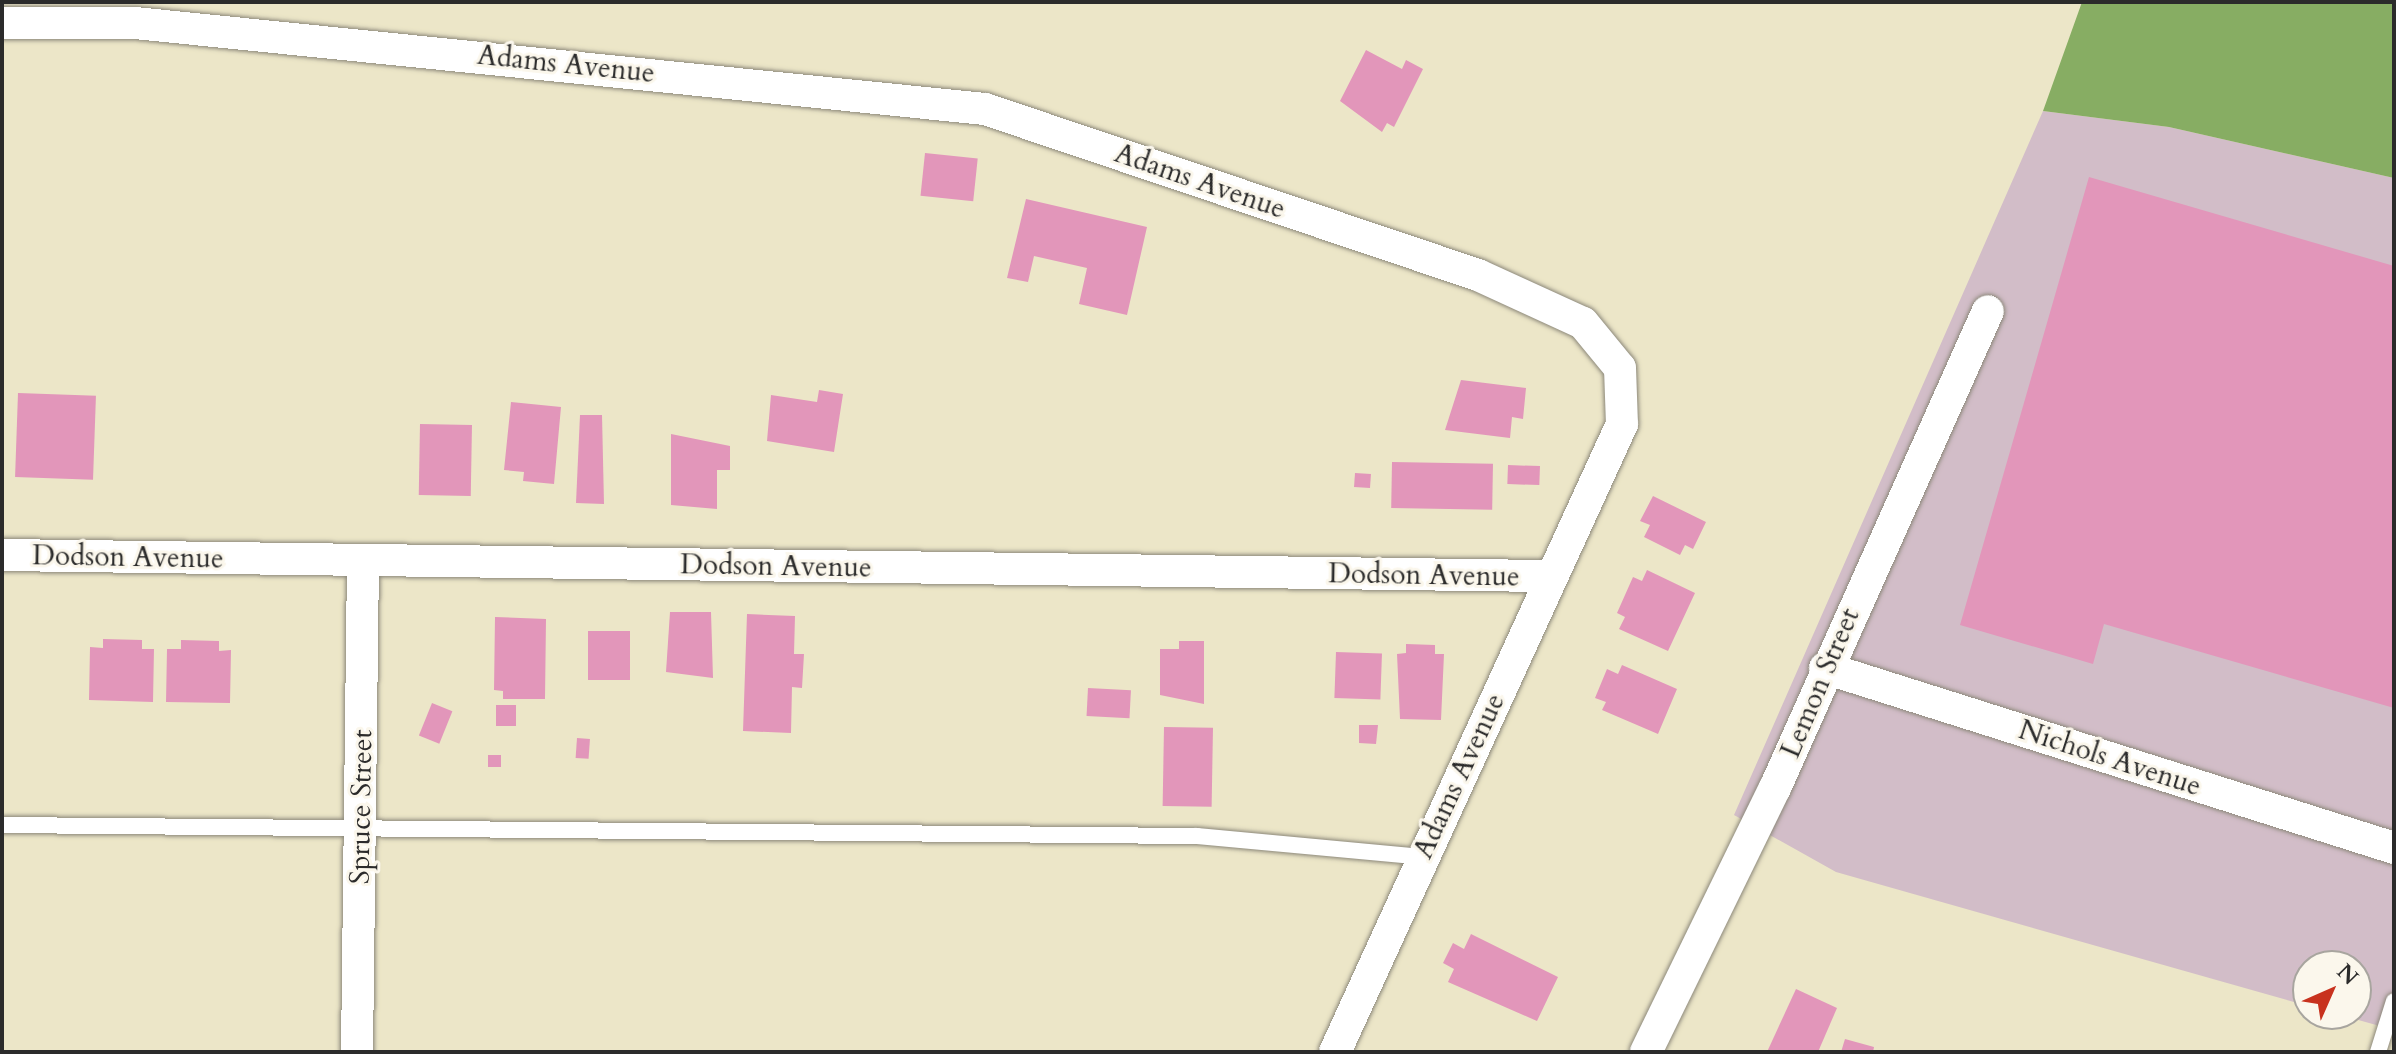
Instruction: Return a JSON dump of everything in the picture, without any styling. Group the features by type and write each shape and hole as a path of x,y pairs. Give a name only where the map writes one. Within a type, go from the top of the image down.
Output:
{"street":[{"name":"Adams Avenue","path":"2,23 135,23 985,109 1478,275 1583,323 1620,368 1622,424 1335,1052"},
{"name":"Lemon Street","path":"1646,1052 1775,788 1825,668 1988,311"},
{"name":"Dodson Avenue","path":"2,555 1551,576"},
{"name":"Spruce Street","path":"357,1052 363,561"},
{"name":"Nichols Avenue","path":"1825,668 2394,848"}],"lane":[{"path":"2,825 361,831 1197,836 1422,857"},
{"path":"2378,1052 2394,1001"}],"shaded area":[{"path":"2043,111 2169,127 2394,178 2394,1030 2372,1024 2372,950 2292,950 2292,1001 1836,872 1734,815"}],"green space":[{"path":"2082,2 2394,2 2394,178 2169,127 2043,111"}],"building":[{"path":"1366,50 1402,69 1406,60 1423,69 1394,127 1387,123 1382,132 1340,101"},
{"path":"925,153 978,159 973,201 921,196"},
{"path":"2089,177 2394,266 2394,708 2104,624 2093,664 1960,625"},
{"path":"1026,199 1147,227 1127,315 1079,304 1087,268 1034,256 1028,282 1007,278"},
{"path":"1461,380 1526,388 1523,419 1512,417 1510,438 1445,430"},
{"path":"819,390 843,394 834,452 767,441 771,395 817,402"},
{"path":"18,393 96,396 93,480 15,477"},
{"path":"511,402 561,407 554,484 523,481 524,472 504,470"},
{"path":"580,415 602,415 604,504 576,503"},
{"path":"420,424 472,425 471,496 419,495"},
{"path":"671,434 730,446 730,470 717,470 717,509 671,505"},
{"path":"1392,462 1493,464 1492,510 1391,508"},
{"path":"1508,465 1540,466 1539,485 1507,484"},
{"path":"1355,473 1371,474 1370,488 1354,487"},
{"path":"1653,496 1706,522 1693,549 1685,545 1680,555 1644,537 1650,525 1640,521"},
{"path":"1647,570 1695,593 1668,651 1619,629 1625,617 1617,613 1633,577 1642,581"},
{"path":"670,612 711,612 713,678 666,672"},
{"path":"747,614 795,616 794,654 804,654 802,688 792,687 791,733 743,731"},
{"path":"495,617 546,619 545,699 503,699 503,691 494,690"},
{"path":"588,631 630,631 630,680 588,680"},
{"path":"103,639 142,640 142,649 154,649 153,702 89,700 90,647 103,648"},
{"path":"181,640 219,641 219,651 231,650 230,703 166,702 167,649 181,649"},
{"path":"1179,641 1204,641 1204,704 1160,695 1160,649 1179,649"},
{"path":"1406,644 1435,645 1435,654 1444,654 1441,720 1400,719 1397,654 1406,653"},
{"path":"1336,652 1382,654 1380,700 1334,698"},
{"path":"1622,665 1677,689 1658,734 1602,710 1606,702 1595,698 1607,669 1618,674"},
{"path":"1088,688 1131,690 1129,718 1087,716"},
{"path":"432,703 452,711 439,744 419,735"},
{"path":"496,705 516,705 516,726 496,726"},
{"path":"1359,725 1378,725 1376,744 1359,743"},
{"path":"1164,727 1213,728 1212,807 1163,806"},
{"path":"577,738 590,739 589,759 576,758"},
{"path":"488,755 501,755 501,767 488,767"},
{"path":"1471,934 1558,977 1537,1021 1448,982 1454,969 1443,963 1453,943 1464,949"},
{"path":"1796,989 1837,1008 1818,1052 1767,1052"},
{"path":"1845,1039 1874,1047 1873,1052 1841,1052"}]}
